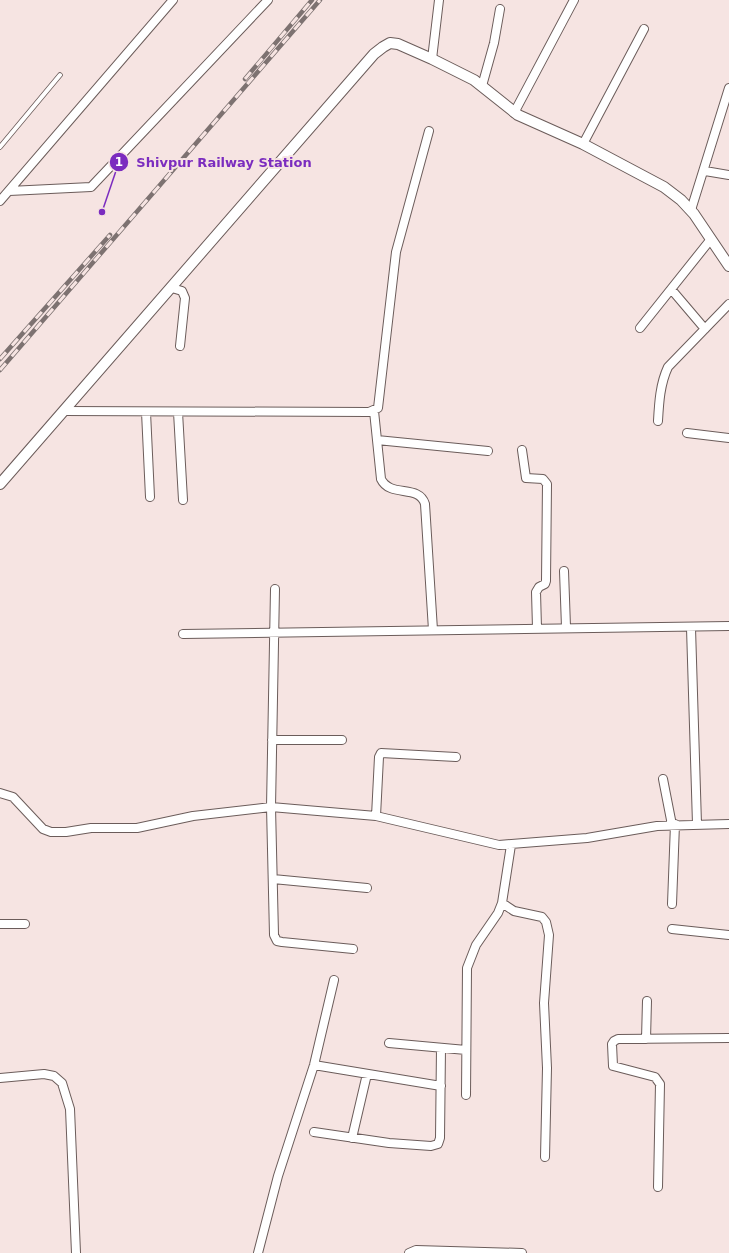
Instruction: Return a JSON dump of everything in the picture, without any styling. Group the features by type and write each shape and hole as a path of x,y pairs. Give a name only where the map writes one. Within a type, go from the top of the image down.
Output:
{"street":[{"path":"0,201 173,0"},
{"path":"9,191 91,187 268,0"},
{"path":"432,59 439,0"},
{"path":"514,113 574,0"},
{"path":"482,86 493,48 500,9"},
{"path":"583,144 644,29"},
{"path":"0,484 383,47 390,43 398,44 468,76 514,113 583,144 664,187 691,210 729,266"},
{"path":"691,210 705,171 729,88"},
{"path":"429,131 396,252 392,274 380,404 374,411 381,479 384,485 389,488 417,494 423,498 425,504 433,630"},
{"path":"705,171 729,175"},
{"path":"640,328 711,239"},
{"path":"172,288 182,291 185,298 180,346"},
{"path":"670,290 705,329"},
{"path":"658,421 659,400 664,375 668,367 729,304"},
{"path":"64,411 374,411"},
{"path":"146,412 150,497"},
{"path":"178,412 183,500"},
{"path":"688,433 729,438"},
{"path":"377,440 488,451"},
{"path":"522,450 526,478 543,479 547,484 546,581 545,584 540,586 536,592 537,628"},
{"path":"564,571 566,627"},
{"path":"275,589 271,807 274,935 278,941 353,949"},
{"path":"182,634 274,634 566,627 691,628 729,626"},
{"path":"691,628 697,824"},
{"path":"272,740 342,740"},
{"path":"376,816 378,757 381,753 456,757"},
{"path":"663,779 674,824 672,904"},
{"path":"0,793 14,797 43,829 51,832 66,832 91,828 137,828 193,816 271,807 376,816 499,845 587,838 674,824 729,824"},
{"path":"466,1095 467,968 473,950 498,913 502,903 511,845"},
{"path":"273,879 367,888"},
{"path":"502,903 514,911 542,917 548,928 544,1003 547,1068 545,1157"},
{"path":"0,924 25,924"},
{"path":"672,929 729,935"},
{"path":"258,1253 278,1176 314,1065 334,980"},
{"path":"646,1039 647,1001"},
{"path":"658,1187 660,1084 654,1077 612,1066 612,1044 614,1041 646,1039 729,1038"},
{"path":"389,1043 466,1050"},
{"path":"314,1132 389,1143 432,1146 438,1144 440,1138 441,1048"},
{"path":"314,1065 441,1086"},
{"path":"0,1078 44,1074 54,1076 62,1083 70,1109 76,1253"},
{"path":"352,1138 366,1074"},
{"path":"409,1253 416,1250 522,1253"}],"lane":[{"path":"0,147 60,75"}],"railway":[{"path":"245,79 312,0"},
{"path":"0,370 320,0"},
{"path":"0,359 110,235"}],"place":[{"name":"Shivpur Railway Station","path":"102,212"}]}
